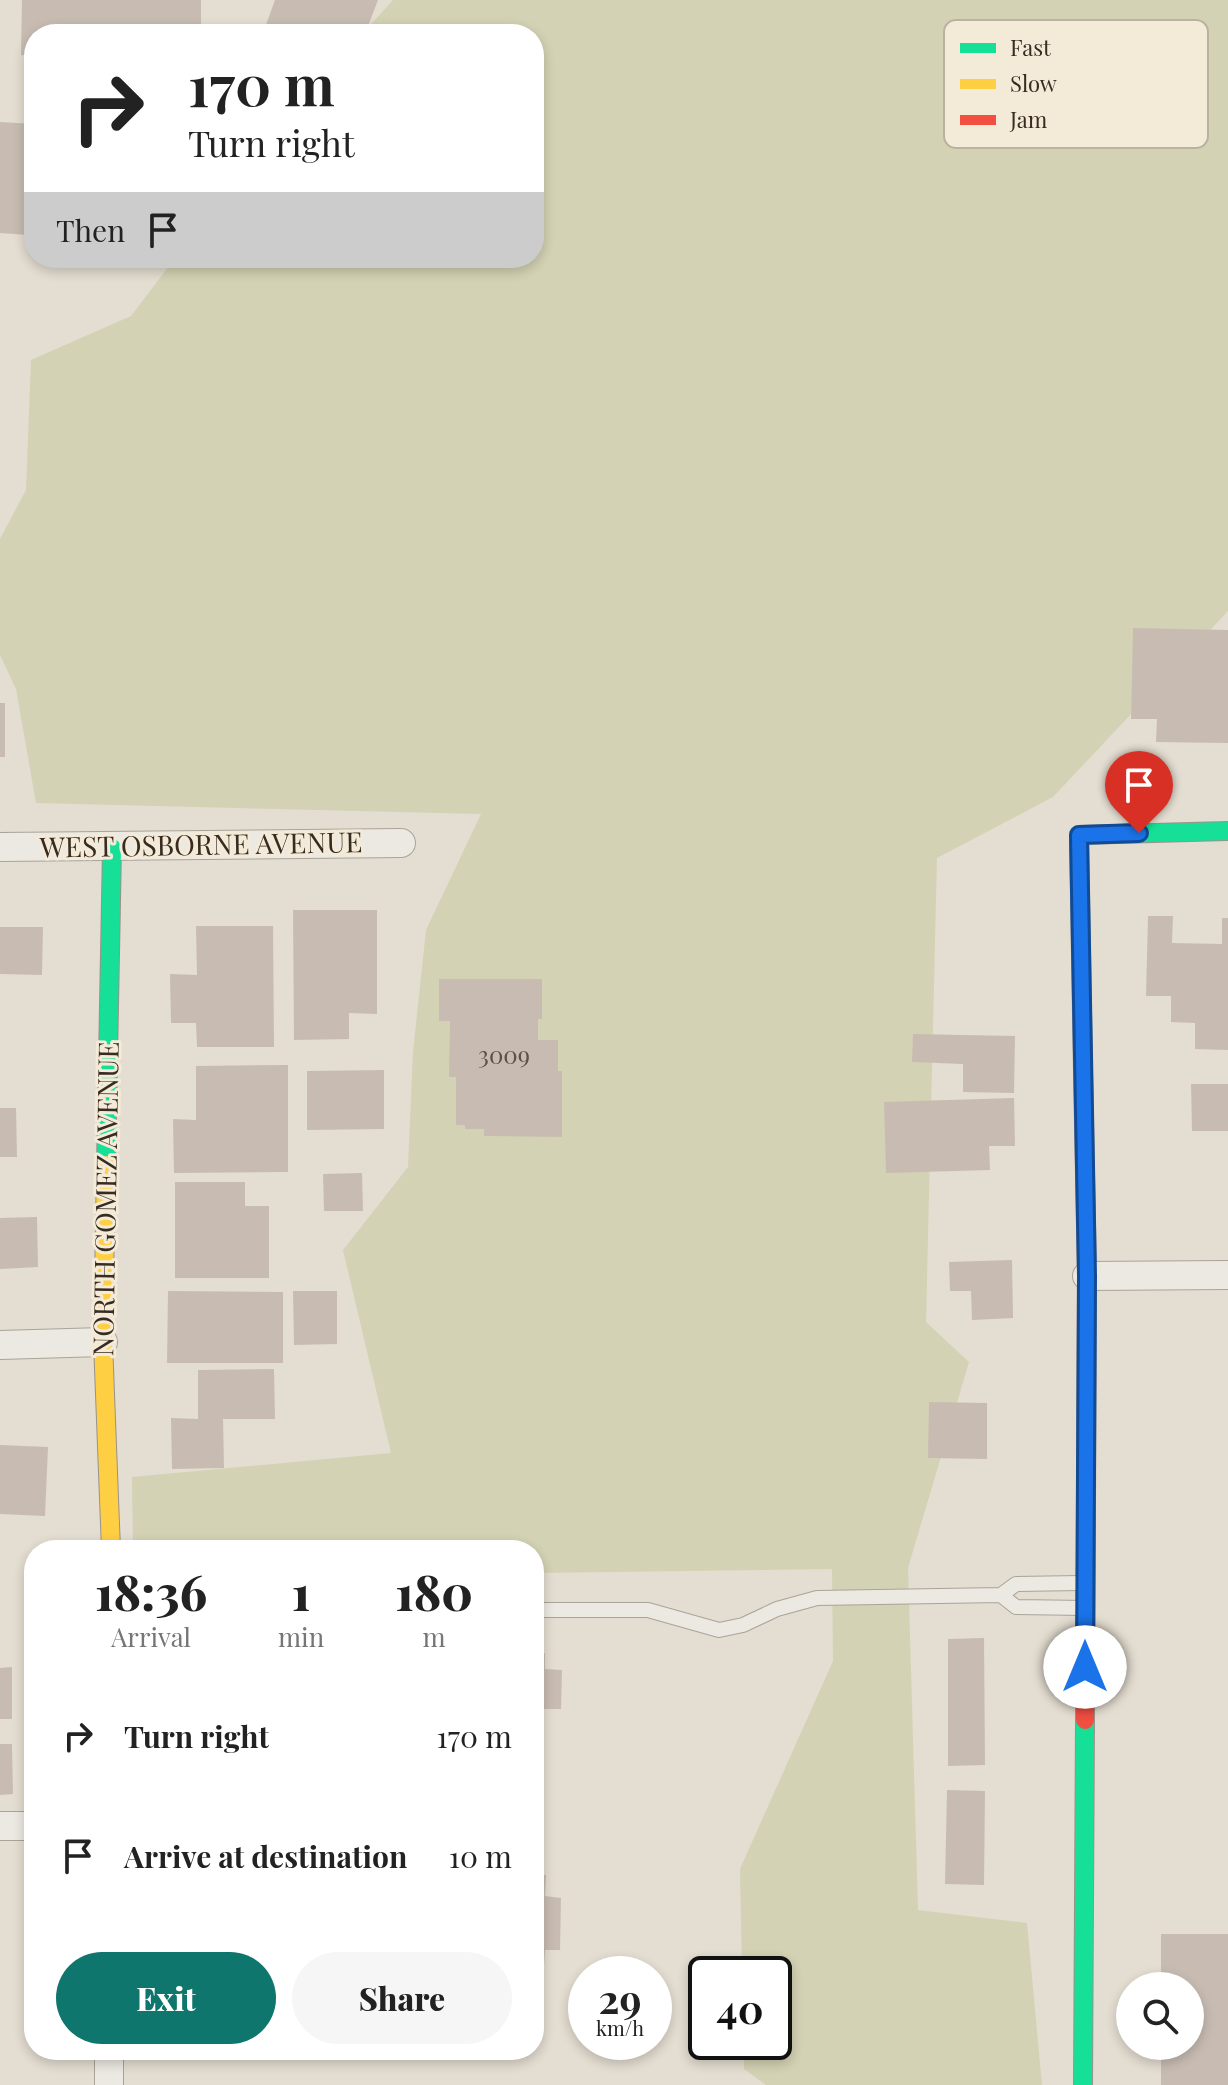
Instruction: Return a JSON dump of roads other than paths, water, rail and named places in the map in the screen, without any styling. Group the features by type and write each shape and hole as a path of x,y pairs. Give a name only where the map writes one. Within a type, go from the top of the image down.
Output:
{"street":[{"path":"1083,2085 1087,1276 1079,835 1228,831"},
{"name":"WEST OSBORNE AVENUE","path":"0,847 401,843"},
{"name":"NORTH GOMEZ AVENUE","path":"111,1540 103,1342 112,848"},
{"path":"1087,1276 1228,1275"},
{"path":"0,1345 103,1342"},
{"path":"0,1826 24,1826"},
{"path":"109,2060 109,2085"}],"lane":[{"path":"544,1610 648,1610 719,1630 743,1625 777,1609 817,1598 1001,1595 1016,1584 1086,1582"},
{"path":"1001,1595 1016,1607 1086,1608"}]}
